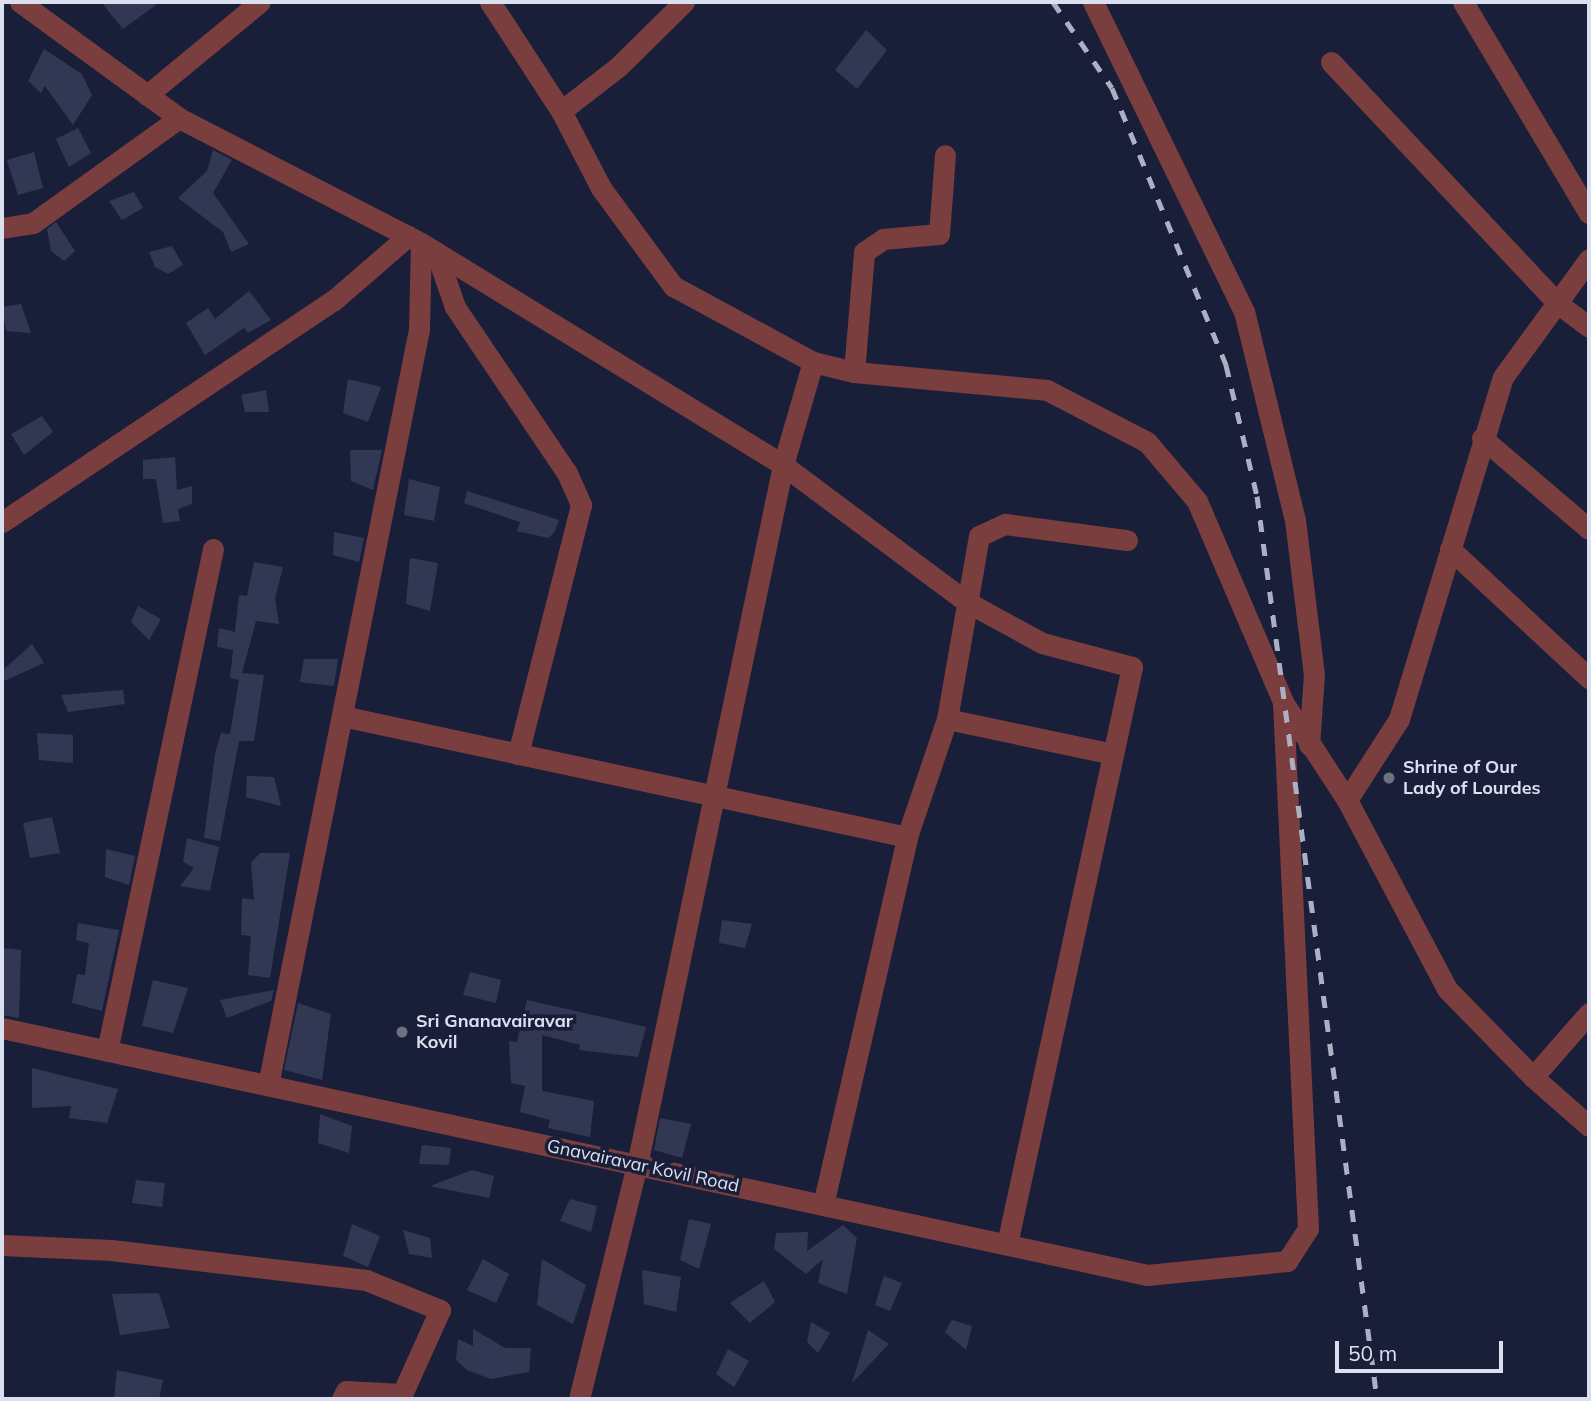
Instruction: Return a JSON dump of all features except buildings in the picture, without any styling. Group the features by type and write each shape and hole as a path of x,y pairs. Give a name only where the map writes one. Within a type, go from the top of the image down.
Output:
{"street":[{"path":"20,2 179,118 422,244 783,464 967,602 1042,643 1132,667 1007,1244"},
{"path":"147,95 260,2"},
{"path":"490,2 561,111 601,188 673,286 813,362 854,372 1047,390 1147,442 1197,501 1283,702 1309,745 1348,800 1447,989 1533,1077 1589,1126"},
{"path":"561,111 618,67 684,2"},
{"path":"1093,2 1244,311 1295,520 1314,674 1309,745"},
{"path":"1463,2 1589,213"},
{"path":"1331,62 1556,302 1589,327"},
{"path":"2,229 33,223 179,118"},
{"path":"854,372 863,252 883,239 939,234 945,155"},
{"path":"2,522 422,244"},
{"path":"268,1085 419,329 422,244"},
{"path":"422,244 454,307 568,473 582,505 518,754"},
{"path":"1348,800 1399,719 1482,438 1503,377 1589,259"},
{"path":"579,1399 637,1165 709,795 783,464 813,362"},
{"path":"1482,438 1589,529"},
{"path":"823,1205 907,837 947,719 979,536 988,527 1126,540"},
{"path":"107,1051 213,549"},
{"path":"1450,549 1589,677"},
{"name":"Gnavairavar Kovil Road","path":"2,1028 1147,1275 1286,1261 1308,1229 1283,702"},
{"path":"342,716 907,837"},
{"path":"947,719 1114,754"},
{"path":"1533,1077 1589,1013"},
{"path":"2,1245 124,1252 366,1280 440,1310 402,1394 346,1391 342,1399"}],"railway":[{"path":"1053,2 1112,88 1226,365 1257,496 1377,1399"}],"place":[{"name":"Shrine of Our Lady of Lourdes","path":"1389,778"},
{"name":"Sri Gnanavairavar Kovil","path":"402,1032"}]}
